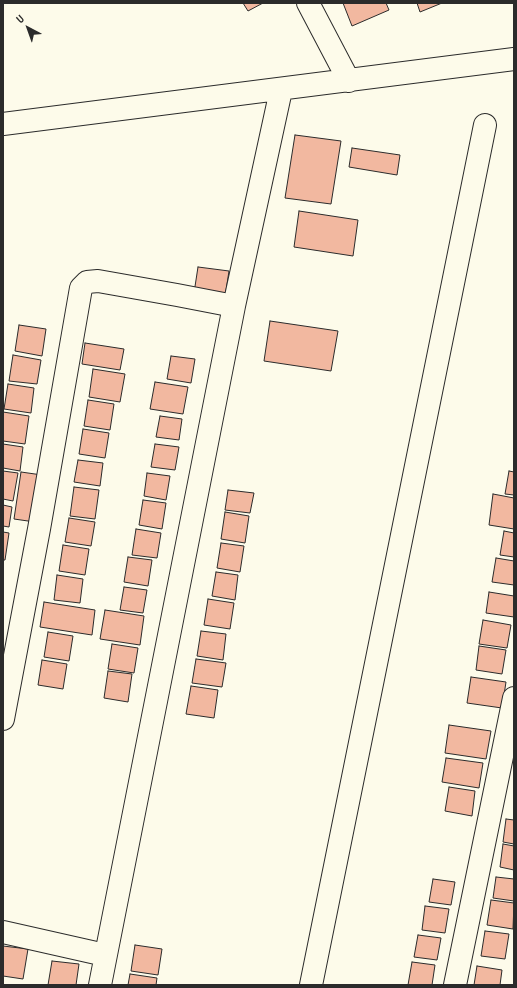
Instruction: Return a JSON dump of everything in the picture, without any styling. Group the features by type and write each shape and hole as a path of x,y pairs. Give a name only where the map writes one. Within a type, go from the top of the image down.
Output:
{"street":[{"path":"308,3 349,81"},
{"path":"3,124 281,90 514,59"},
{"path":"100,985 234,306 281,90"},
{"path":"311,985 485,125"},
{"path":"3,720 39,529 81,288 87,282 98,281 234,306"},
{"path":"455,985 514,698"},
{"path":"3,932 105,955"}],"building":[{"path":"243,3 263,3 248,11"},
{"path":"343,3 386,3 389,10 352,26"},
{"path":"417,3 442,3 420,12"},
{"path":"295,135 341,141 331,204 285,198"},
{"path":"352,148 400,155 397,175 349,167"},
{"path":"299,211 358,220 353,256 294,247"},
{"path":"198,267 229,271 225,297 194,293"},
{"path":"270,321 338,331 331,371 264,361"},
{"path":"19,325 46,329 42,356 15,351"},
{"path":"85,343 124,349 120,370 82,364"},
{"path":"13,355 41,360 37,384 9,381"},
{"path":"171,356 195,359 191,383 167,379"},
{"path":"93,369 125,374 120,402 89,397"},
{"path":"155,382 188,387 183,414 150,409"},
{"path":"8,384 34,388 31,413 4,409"},
{"path":"88,400 114,404 110,430 84,426"},
{"path":"3,412 29,416 25,444 3,441"},
{"path":"160,416 182,419 179,440 156,437"},
{"path":"83,429 109,433 105,458 79,454"},
{"path":"3,444 23,447 20,471 3,468"},
{"path":"155,444 179,447 175,470 151,467"},
{"path":"78,460 103,463 100,486 74,482"},
{"path":"3,471 18,473 13,501 3,499"},
{"path":"509,471 514,472 514,495 505,494"},
{"path":"21,472 42,475 35,522 14,519"},
{"path":"147,473 170,476 166,500 144,496"},
{"path":"74,487 99,490 95,519 70,516"},
{"path":"228,490 254,493 250,513 225,510"},
{"path":"493,494 514,498 514,529 489,525"},
{"path":"143,500 166,503 162,529 139,525"},
{"path":"3,505 12,507 9,527 3,526"},
{"path":"225,512 249,516 245,543 221,539"},
{"path":"69,518 95,522 91,546 65,542"},
{"path":"136,529 161,533 157,558 132,555"},
{"path":"504,531 514,533 514,557 500,555"},
{"path":"3,532 9,533 5,560 3,560"},
{"path":"221,543 244,546 240,572 217,568"},
{"path":"63,545 89,549 85,575 59,571"},
{"path":"128,557 152,560 148,586 124,582"},
{"path":"496,558 514,561 514,585 492,582"},
{"path":"216,572 238,575 235,600 212,596"},
{"path":"57,575 83,579 80,603 54,600"},
{"path":"124,587 147,590 143,613 120,610"},
{"path":"489,592 514,596 514,617 486,613"},
{"path":"208,599 234,603 230,629 204,625"},
{"path":"44,602 95,610 92,635 40,627"},
{"path":"105,610 144,616 140,645 100,639"},
{"path":"483,620 511,625 507,648 479,644"},
{"path":"201,631 226,634 223,660 197,656"},
{"path":"48,632 73,636 69,661 44,657"},
{"path":"112,644 138,648 134,673 108,669"},
{"path":"479,646 506,650 502,674 476,670"},
{"path":"196,659 226,663 222,687 192,683"},
{"path":"42,660 67,664 63,689 38,685"},
{"path":"108,671 132,674 128,702 104,698"},
{"path":"471,677 506,682 502,708 467,703"},
{"path":"191,686 218,690 214,718 186,714"},
{"path":"449,725 491,731 486,759 445,753"},
{"path":"446,758 483,763 479,788 442,782"},
{"path":"449,787 475,791 472,816 445,811"},
{"path":"506,819 514,820 514,844 503,842"},
{"path":"503,844 514,846 514,870 500,867"},
{"path":"496,877 514,879 514,901 493,898"},
{"path":"433,879 455,882 451,905 429,902"},
{"path":"491,900 514,903 513,929 487,925"},
{"path":"425,906 449,909 445,933 422,930"},
{"path":"485,931 509,934 505,959 481,956"},
{"path":"418,935 441,938 437,960 414,957"},
{"path":"135,945 162,949 158,975 131,971"},
{"path":"3,946 28,949 23,979 3,976"},
{"path":"52,961 79,964 76,985 48,985"},
{"path":"412,962 435,965 432,985 408,985"},
{"path":"477,966 502,970 500,985 474,985"},
{"path":"130,974 157,978 156,985 128,985"}]}
